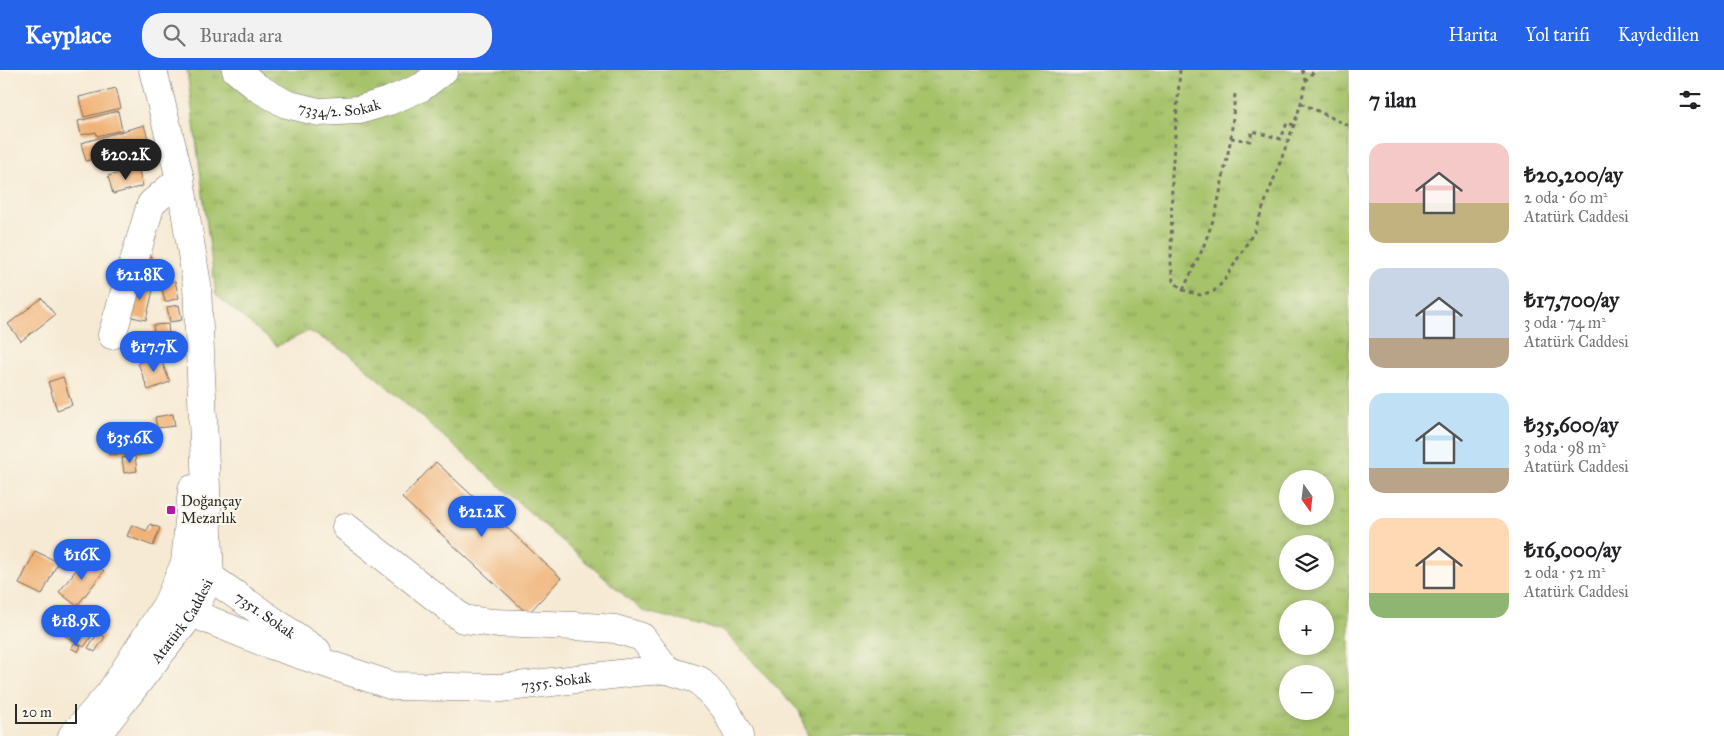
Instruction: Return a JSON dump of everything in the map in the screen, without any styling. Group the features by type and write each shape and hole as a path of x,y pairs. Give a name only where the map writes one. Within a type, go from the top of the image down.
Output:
{"street":[{"name":"Atatürk Caddesi","path":"81,735 110,693 179,609 210,577 197,285 180,179 153,70"},
{"name":"7334/2. Sokak","path":"236,70 258,88 286,104 319,112 359,110 389,101 422,87 444,70"},
{"path":"112,335 151,204 180,179"},
{"name":"Atatürk Caddesi","path":"179,609 196,453 203,427"},
{"path":"346,527 463,619 492,624 615,629 642,637 668,670"},
{"name":"7351. Sokak","path":"185,563 210,577 344,669"},
{"path":"179,609 268,644 344,669"},
{"name":"7355. Sokak","path":"344,669 392,686 501,688 668,670 700,680 725,708 740,736"}],"path":[{"path":"1180,70 1172,174 1171,255 1173,281 1183,290 1200,295 1214,291 1224,281 1254,232 1294,125 1306,80 1316,70"},
{"path":"1302,70 1306,80"},
{"path":"1183,290 1203,248 1223,186 1231,138 1235,94"},
{"path":"1301,103 1349,126"},
{"path":"1231,138 1250,141 1252,131 1281,139 1286,123 1294,125"}],"green space":[{"path":"187,70 1349,70 1349,736 808,736 799,711 724,631 642,611 350,354 309,331 277,346 216,295"}],"building":[{"path":"116,88 121,108 84,117 79,97"},
{"path":"118,111 122,130 97,136 96,132 81,135 78,121"},
{"path":"144,125 149,142 131,148 136,166 115,172 110,154 86,161 81,143"},
{"path":"138,168 143,186 113,194 108,176"},
{"path":"140,254 152,256 149,282 136,280"},
{"path":"135,281 154,286 146,320 127,316"},
{"path":"175,281 179,298 165,302 161,284"},
{"path":"42,298 55,315 21,341 8,324"},
{"path":"179,305 182,320 170,322 167,307"},
{"path":"168,324 170,345 156,346 153,325"},
{"path":"159,355 170,382 148,390 138,363"},
{"path":"63,377 72,405 57,410 48,382"},
{"path":"173,414 175,426 157,428 155,417"},
{"path":"146,431 150,453 136,456 131,434"},
{"path":"128,433 129,454 109,455 107,434"},
{"path":"135,456 137,471 124,473 122,458"},
{"path":"436,462 561,578 528,614 402,498"},
{"path":"150,524 160,528 153,546 127,536 132,525 147,531"},
{"path":"35,551 58,562 42,595 19,584"},
{"path":"86,557 104,571 77,606 59,592"},
{"path":"68,612 96,629 84,647 57,631"},
{"path":"98,633 105,637 95,652 88,648"},
{"path":"75,643 81,646 78,652 71,648"}],"place":[{"name":"Doğançay Mezarlık","path":"171,510"}]}
